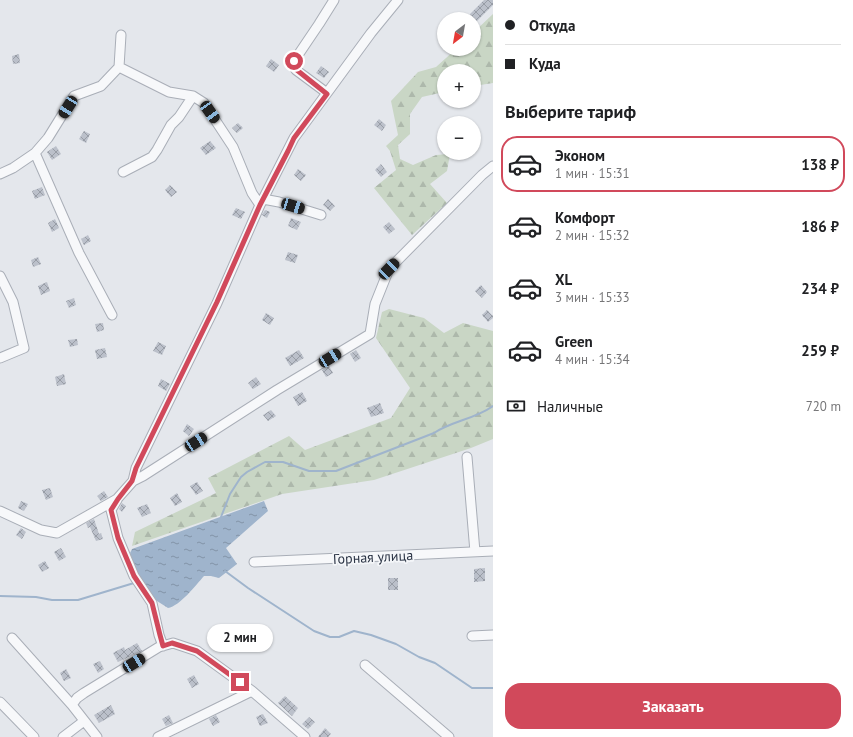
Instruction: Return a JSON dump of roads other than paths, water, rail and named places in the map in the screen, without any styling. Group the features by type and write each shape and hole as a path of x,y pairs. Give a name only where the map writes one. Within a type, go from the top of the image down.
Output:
{"street":[{"path":"327,94 296,70 292,64 320,24 334,0"},
{"path":"163,646 152,603 134,576 118,538 111,510 132,481 136,468 217,302 262,202 294,138 371,33 398,0"},
{"path":"0,174 14,168 35,153 48,138 74,96 101,86 119,67 121,35"},
{"path":"119,67 169,92 193,96 204,103 233,147 252,193 262,202 278,202 321,215"},
{"path":"123,172 152,157 158,150 171,125 179,117 193,96"},
{"path":"35,153 79,253 112,315"},
{"path":"132,481 143,476 276,390 370,334 375,304 389,269 482,175 493,166"},
{"path":"0,276 13,302 24,348 0,358"},
{"path":"467,457 475,552"},
{"path":"0,511 40,530 57,533 118,499"},
{"name":"Горная улица","path":"254,562 493,551"},
{"path":"472,636 493,635"},
{"path":"12,638 72,705 97,737"},
{"path":"72,705 77,698 84,693 163,646 172,643 197,651 252,691 305,737"},
{"path":"365,665 449,737"},
{"path":"158,737 252,691"},
{"path":"0,702 34,737"},
{"path":"63,737 84,721"}],"water":[{"path":"264,501 268,511 226,548 237,564 219,578 204,576 183,599 168,608 157,601 140,580 130,553 132,549"}],"waterway":[{"path":"221,517 230,494 241,477 265,462 283,462 309,471 336,471 434,433 479,414 493,406"},
{"path":"225,571 248,588 314,631 330,637 339,637 354,631 371,635 396,644 419,657 435,663 472,688 493,688"},
{"path":"0,596 36,597 52,600 78,600 134,583"}]}
